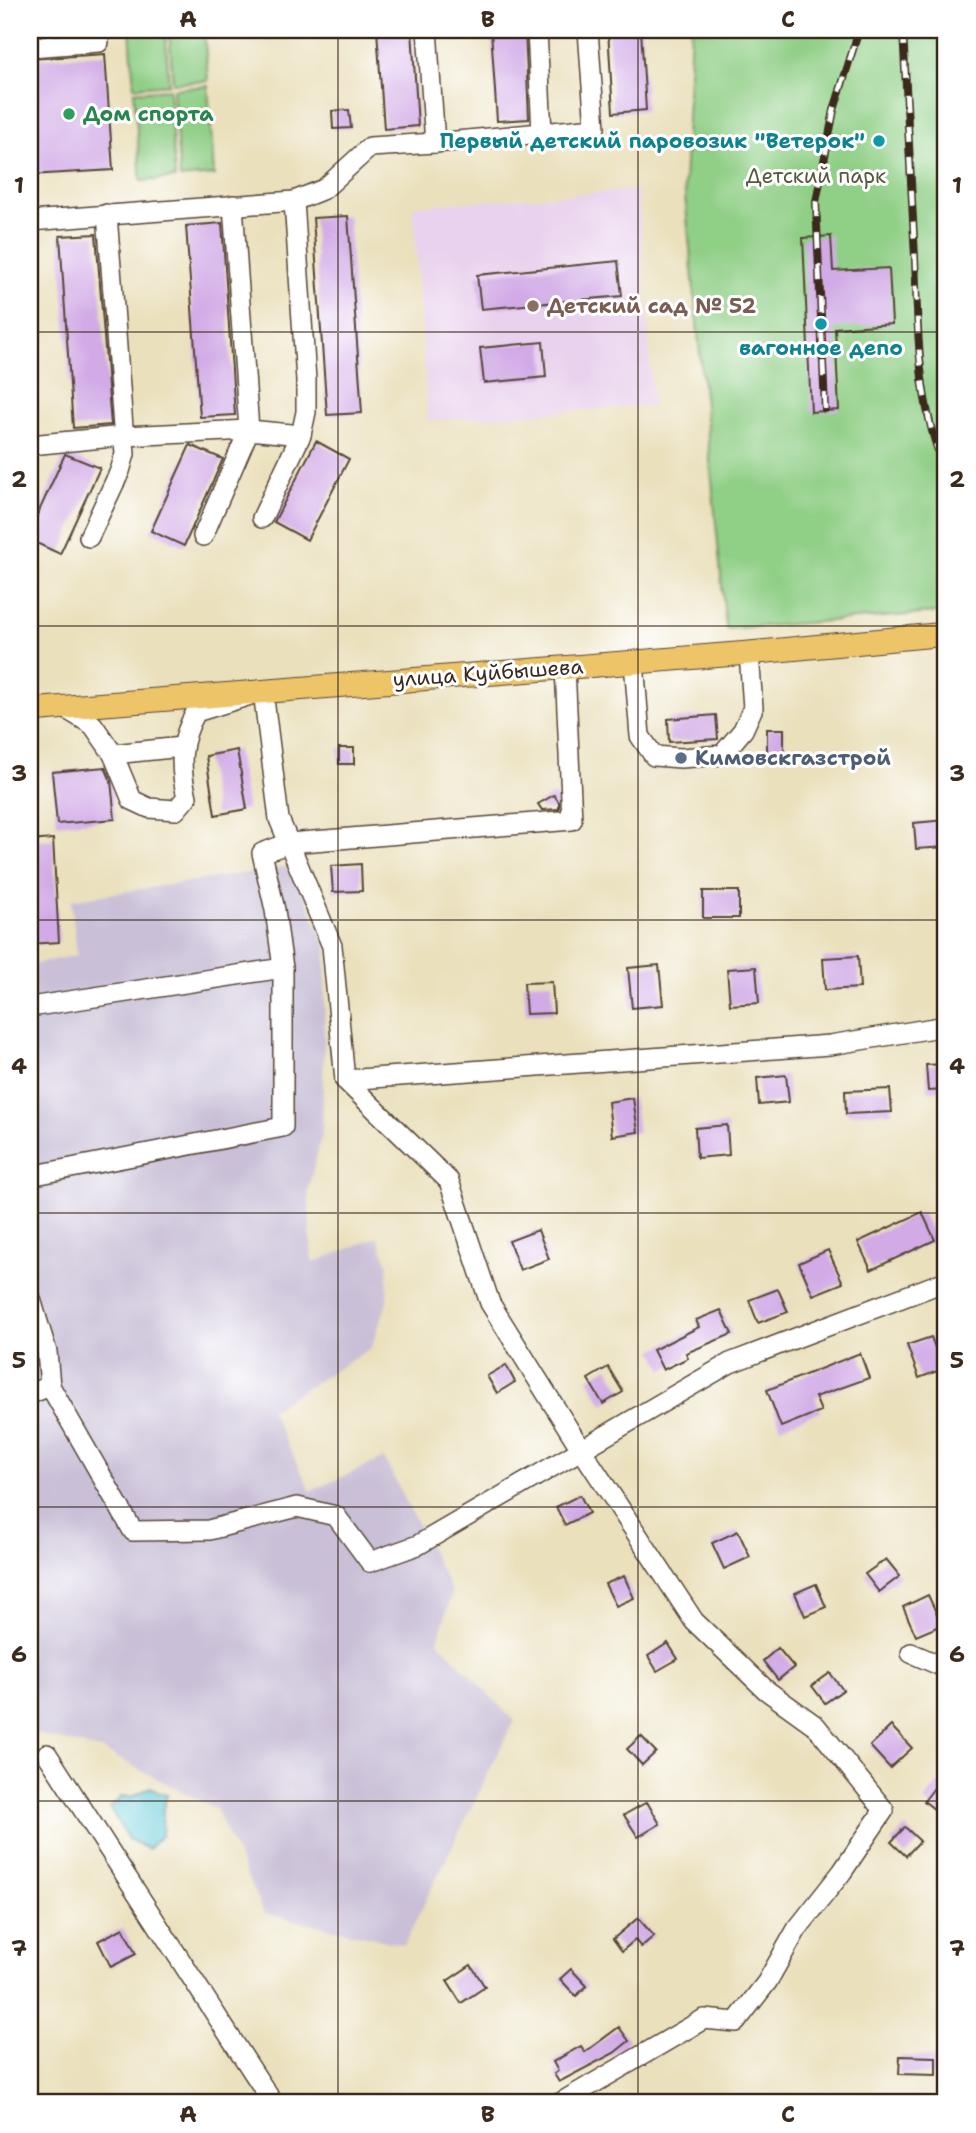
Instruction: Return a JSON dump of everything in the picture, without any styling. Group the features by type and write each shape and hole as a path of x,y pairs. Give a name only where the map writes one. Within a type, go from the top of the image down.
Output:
{"main road":[{"name":"улица Куйбышева","path":"30,710 749,653 946,634"}],"street":[{"path":"427,30 435,143"},
{"path":"537,30 542,133"},
{"path":"30,220 294,201 324,189 370,147 595,128 588,30"},
{"path":"30,47 99,42"},
{"path":"262,519 301,435 306,412 294,201"},
{"path":"203,536 249,430 233,205"},
{"path":"89,537 120,471 125,454 107,214"},
{"path":"30,445 124,436 249,430 301,435"},
{"path":"635,662 640,736 654,756 681,758 722,755 743,730 753,708 749,653"},
{"path":"30,1176 283,1127 283,968 275,910 262,852 289,843 572,820 565,667"},
{"path":"63,707 93,725 113,754 132,800 149,808 176,810 187,797 182,747 187,728 196,712 263,691 279,819 332,946 345,1080 449,1181 490,1303 581,1449 694,1621 766,1690 816,1726 884,1810 842,1872 797,1928 767,1982 736,2022 704,2019 559,2103"},
{"path":"113,754 182,747"},
{"path":"30,1007 283,968"},
{"path":"345,1080 830,1045 946,1026"},
{"path":"30,1296 47,1352 50,1386 133,1531 209,1530 297,1507 336,1516 370,1562 418,1545 730,1363 946,1281"},
{"path":"30,1394 50,1386"},
{"path":"911,1653 946,1668"},
{"path":"47,1754 273,2103"}],"shaded area":[{"name":"Детский сад № 52","path":"638,190 653,405 428,421 413,206"},
{"path":"292,866 326,947 322,1135 308,1189 312,1263 378,1237 388,1265 387,1303 371,1348 270,1410 311,1491 384,1458 452,1592 438,1641 514,1721 404,1945 264,1913 216,1809 104,1751 30,1732 30,965 77,955 71,900"}],"green space":[{"path":"130,30 165,30 169,84 134,87"},
{"path":"169,30 204,30 208,81 173,83"},
{"name":"Детский парк","path":"691,30 946,30 946,612 726,629 684,185"},
{"path":"208,86 214,175 180,178 173,89"},
{"path":"169,89 175,178 141,181 134,92"}],"water":[{"path":"151,1787 167,1795 163,1809 162,1835 148,1849 128,1839 110,1808 121,1797 134,1796"}],"building":[{"path":"377,30 412,30 418,126 384,129"},
{"path":"491,30 525,30 529,119 497,121"},
{"path":"608,30 641,30 646,110 613,113"},
{"name":"Дом спорта","path":"105,54 113,170 30,175 30,59"},
{"path":"349,110 351,128 333,129 332,111"},
{"path":"348,216 362,413 327,415 313,218"},
{"path":"222,223 235,415 200,417 186,226"},
{"path":"96,234 111,425 73,428 60,236"},
{"name":"вагонное депо","path":"831,236 833,271 889,268 892,324 835,328 839,410 811,412 803,238"},
{"path":"618,261 622,296 481,309 477,275"},
{"path":"543,342 546,377 484,383 480,348"},
{"path":"316,441 349,459 307,540 274,522"},
{"path":"190,445 223,459 184,546 151,531"},
{"path":"65,454 100,468 60,554 30,540 30,531"},
{"path":"716,715 718,739 669,742 668,719"},
{"path":"767,729 784,729 784,753 767,753"},
{"path":"339,748 354,748 354,764 339,764"},
{"path":"237,750 247,809 215,815 206,756"},
{"path":"105,767 111,781 115,819 57,824 52,772"},
{"path":"554,795 559,802 559,809 542,810 538,804"},
{"path":"945,820 946,847 916,849 914,823"},
{"path":"53,839 59,942 30,944 30,841"},
{"path":"361,864 362,891 333,892 331,866"},
{"path":"703,891 739,891 739,918 703,918"},
{"path":"858,956 860,988 825,990 823,958"},
{"path":"659,965 663,1005 632,1008 628,968"},
{"path":"756,967 759,1003 730,1005 727,969"},
{"path":"552,982 554,1013 526,1014 524,983"},
{"path":"946,1064 946,1090 928,1091 926,1065"},
{"path":"786,1075 789,1102 759,1105 757,1078"},
{"path":"890,1089 892,1112 846,1114 845,1091"},
{"path":"633,1098 638,1132 612,1136 608,1102"},
{"path":"727,1125 729,1155 697,1158 695,1128"},
{"path":"922,1212 935,1240 871,1270 858,1242"},
{"path":"538,1230 549,1259 520,1270 509,1241"},
{"path":"828,1250 843,1283 813,1295 799,1263"},
{"path":"778,1289 788,1312 758,1323 749,1300"},
{"path":"721,1310 732,1334 686,1353 688,1358 663,1370 653,1350 699,1327 696,1320"},
{"path":"931,1337 943,1369 919,1378 907,1345"},
{"path":"860,1353 869,1378 815,1397 821,1411 781,1427 767,1390"},
{"path":"506,1365 515,1382 497,1393 487,1376"},
{"path":"608,1367 623,1392 603,1404 588,1379"},
{"path":"580,1495 589,1513 565,1525 556,1507"},
{"path":"738,1531 750,1557 724,1569 712,1543"},
{"path":"886,1559 900,1576 879,1592 865,1574"},
{"path":"624,1576 634,1598 616,1606 605,1584"},
{"path":"816,1584 826,1607 805,1616 795,1593"},
{"path":"928,1595 942,1625 916,1636 903,1607"},
{"path":"668,1643 678,1659 657,1671 648,1656"},
{"path":"778,1648 794,1667 778,1680 763,1661"},
{"path":"830,1673 843,1690 825,1703 812,1686"},
{"path":"891,1726 912,1748 890,1768 870,1746"},
{"path":"641,1736 656,1752 642,1765 627,1749"},
{"path":"938,1783 946,1790 946,1819 924,1801"},
{"path":"647,1802 660,1824 638,1837 624,1815"},
{"path":"905,1827 920,1841 906,1856 891,1842"},
{"path":"638,1918 654,1936 641,1947 635,1940 622,1951 613,1939"},
{"path":"123,1928 136,1954 111,1967 98,1941"},
{"path":"471,1965 485,1987 461,2003 447,1981"},
{"path":"571,1969 587,1986 576,1996 560,1979"},
{"path":"619,2027 629,2041 614,2053 559,2082 554,2074 558,2071 553,2062 581,2046 585,2052"},
{"path":"900,2056 936,2057 936,2075 899,2074"}],"railway":[{"path":"825,409 816,202 834,110 859,30"},
{"path":"903,30 921,367 929,420 946,472"}],"place":[{"name":"Дом спорта","path":"69,114"},
{"name":"Первый детский паровозик \"Ветерок\"","path":"879,141"},
{"name":"Детский сад № 52","path":"533,306"},
{"name":"вагонное депо","path":"821,324"},
{"name":"Кимовскгазстрой","path":"681,758"}]}
